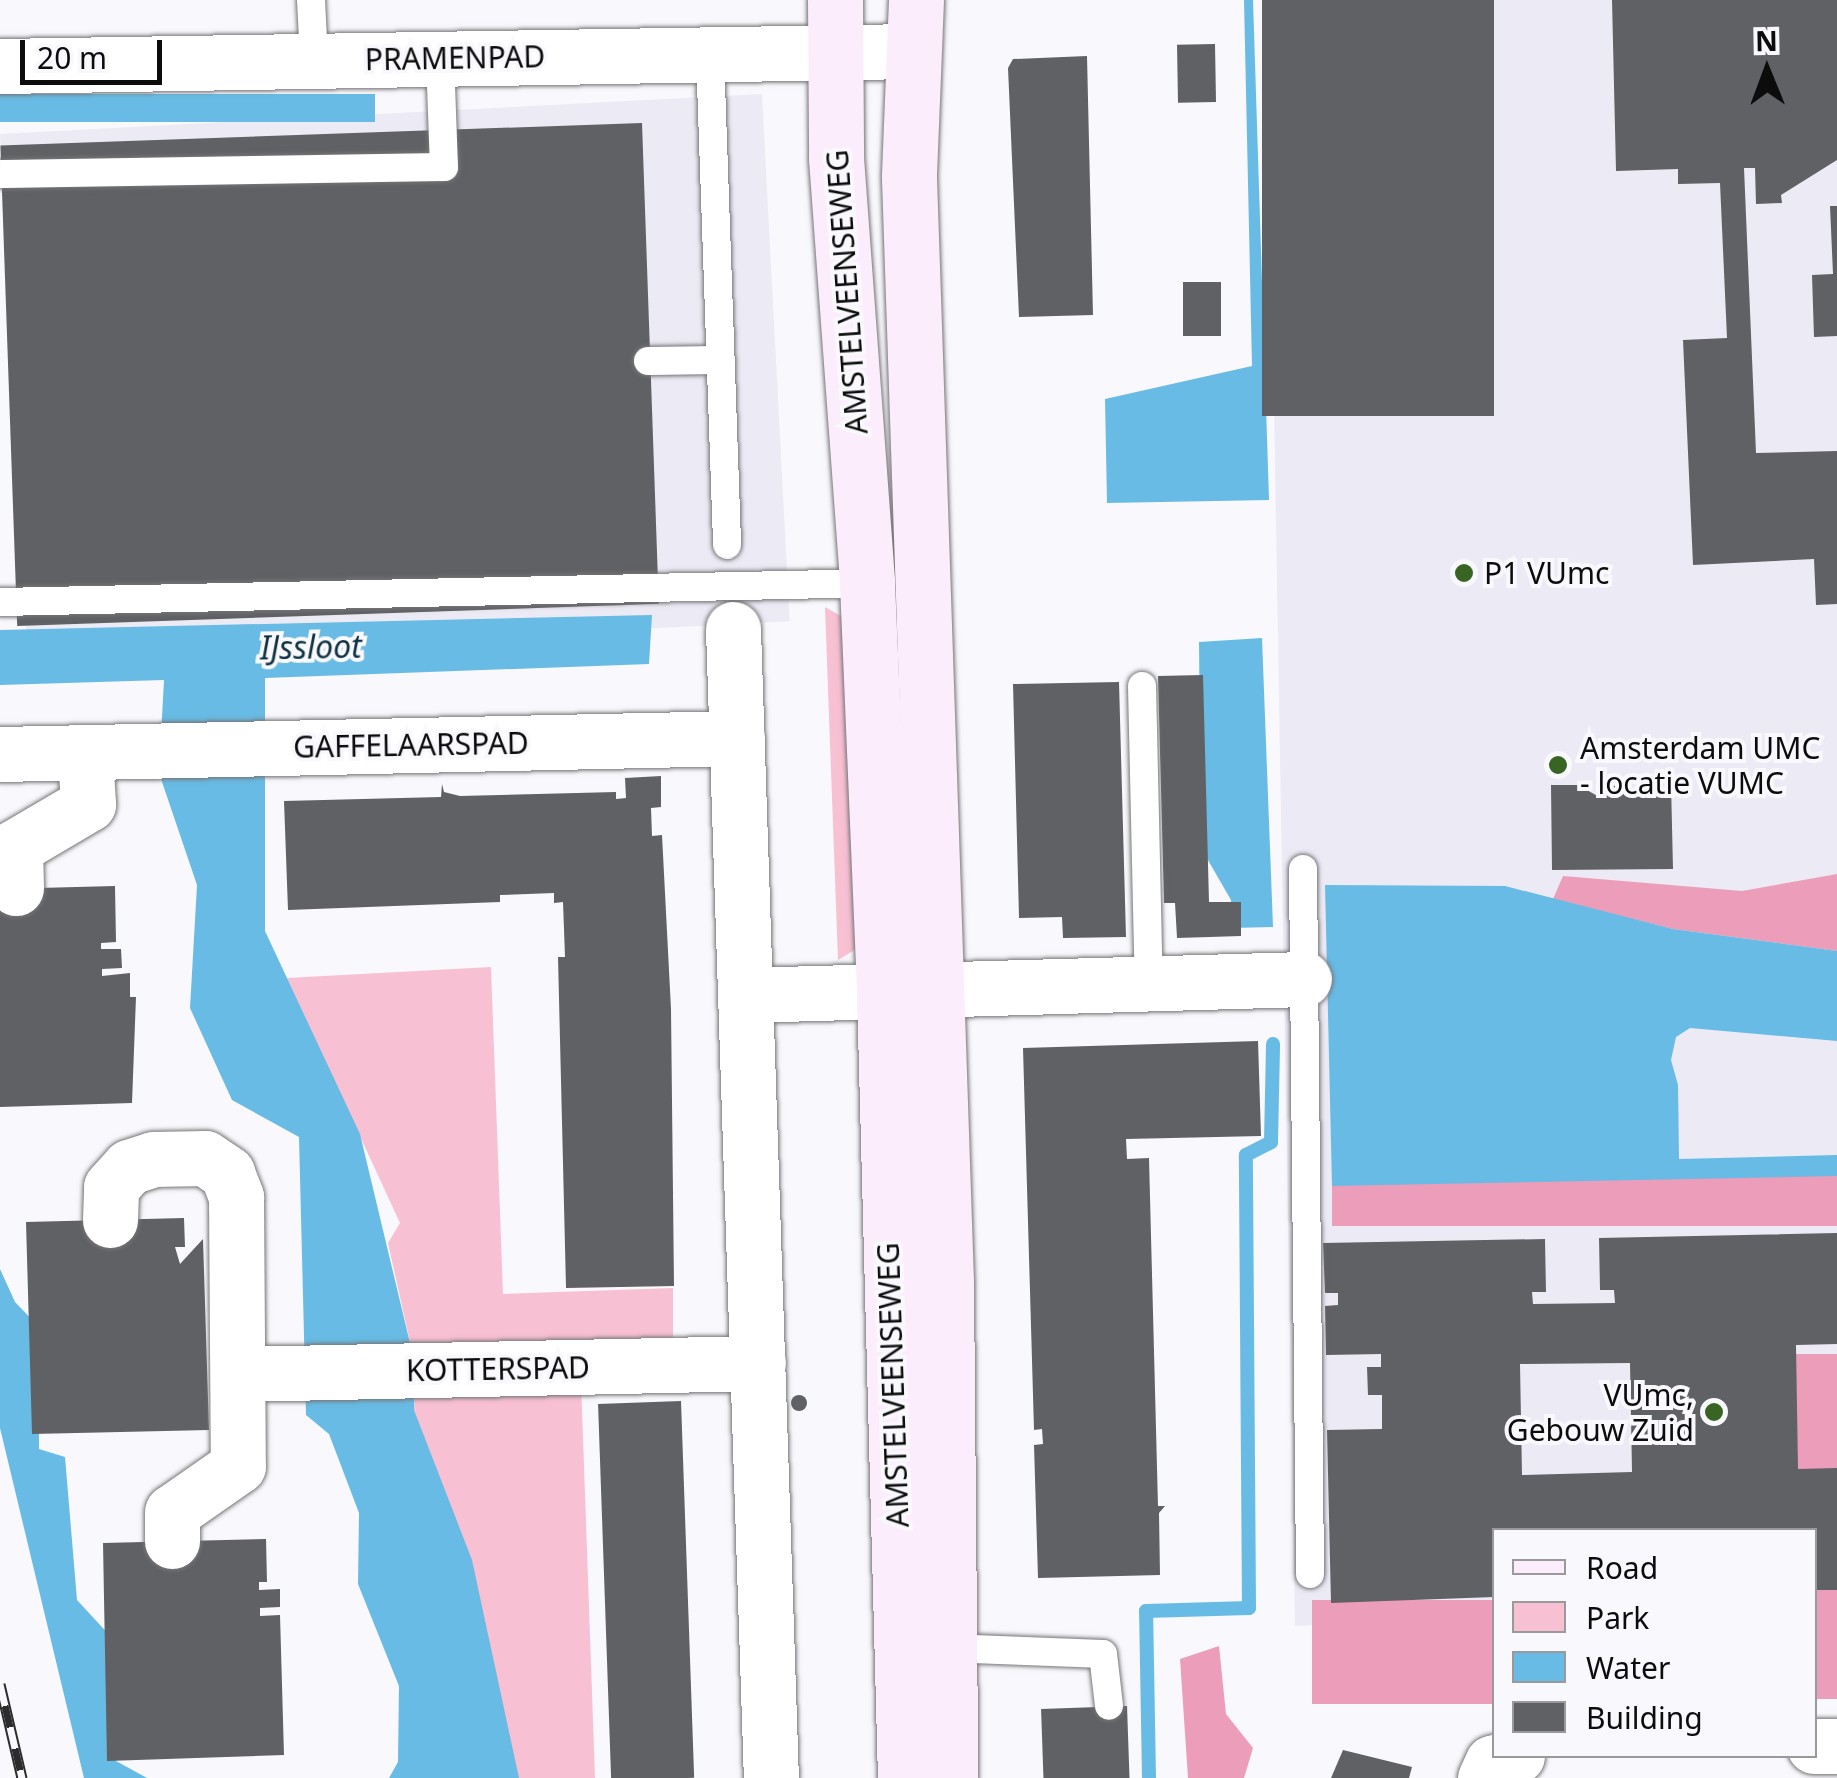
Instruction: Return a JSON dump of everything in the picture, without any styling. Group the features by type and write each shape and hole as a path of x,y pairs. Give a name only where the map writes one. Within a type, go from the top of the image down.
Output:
{"main road":[{"name":"AMSTELVEENSEWEG","path":"904,1778 909,992 924,583 913,25"},
{"name":"AMSTELVEENSEWEG","path":"835,26 846,310 842,584 909,992 946,1282 950,1778"}],"street":[{"name":"PRAMENPAD","path":"0,66 710,55 835,26 913,25"},
{"path":"733,630 772,1778"},
{"name":"GAFFELAARSPAD","path":"0,754 736,738"},
{"path":"16,888 14,848 88,804 85,753"},
{"path":"746,994 1304,979"},
{"path":"110,1220 111,1187 129,1168 153,1159 205,1158 227,1173 236,1197 265,1374 238,1466 172,1512 172,1542"},
{"name":"KOTTERSPAD","path":"265,1374 758,1363"}],"lane":[{"path":"311,0 314,59"},
{"path":"710,55 727,544"},
{"path":"0,174 444,167 440,58"},
{"path":"648,361 720,360"},
{"path":"0,602 924,583"},
{"path":"1142,686 1149,984"},
{"path":"1303,869 1310,1574"},
{"path":"947,1648 1103,1654 1110,1706"}],"shaded area":[{"name":"Amsterdam UMC - locatie VUMC","path":"1267,0 1837,0 1837,1609 1817,1528 1492,1528 1492,1620 1295,1626"},
{"path":"762,94 790,621 28,661 0,134"},
{"path":"1837,874 1837,951 1673,929 1553,899 1563,876 1742,891"},
{"path":"1332,1176 1837,1176 1837,1226 1332,1226"},
{"path":"1784,1354 1837,1354 1837,1472 1784,1472"},
{"path":"1817,1587 1837,1587 1837,1699 1817,1699"},
{"path":"1312,1600 1492,1600 1492,1704 1312,1704"},
{"path":"1219,1646 1226,1714 1253,1748 1244,1778 1188,1778 1180,1659"}],"green space":[{"path":"825,607 848,620 866,943 838,960"},
{"path":"491,967 503,1294 673,1288 673,1345 412,1351 388,1243 400,1223 287,978"},
{"path":"581,1381 595,1778 517,1778 414,1410 415,1390"}],"water":[{"path":"1244,0 1253,0 1269,500 1107,503 1105,399 1252,366"},
{"path":"0,94 375,94 375,122 0,122"},
{"name":"IJssloot","path":"652,615 649,664 265,678 265,931 360,1134 415,1364 414,1410 472,1560 519,1778 389,1778 398,1762 399,1686 358,1584 359,1513 329,1434 306,1415 299,1137 232,1100 190,1008 197,885 159,773 164,680 0,685 0,630"},
{"path":"1262,638 1273,927 1232,928 1231,900 1201,848 1199,642"},
{"path":"1325,885 1505,886 1673,929 1837,951 1837,1041 1690,1028 1676,1037 1671,1060 1678,1085 1679,1159 1837,1155 1837,1176 1332,1186"},
{"path":"0,1269 15,1302 39,1327 39,1449 65,1457 77,1600 113,1639 116,1761 147,1778 84,1778 0,1428"}],"building":[{"path":"1262,0 1494,0 1494,416 1262,416"},
{"path":"1612,0 1837,0 1837,160 1781,195 1782,203 1756,204 1755,168 1744,168 1756,453 1837,451 1837,604 1816,605 1814,559 1693,565 1683,340 1727,338 1720,183 1678,184 1678,169 1616,171"},
{"path":"1215,44 1216,102 1178,103 1177,45"},
{"path":"1087,56 1093,315 1019,317 1008,68 1013,59"},
{"path":"642,123 659,604 17,626 0,145"},
{"path":"1830,206 1837,206 1837,336 1814,337 1812,275 1833,274"},
{"path":"1183,282 1221,282 1221,336 1183,336"},
{"path":"1203,675 1209,902 1241,902 1241,936 1177,938 1175,903 1164,903 1158,676"},
{"path":"1119,682 1126,937 1063,938 1062,917 1019,918 1013,684"},
{"path":"661,776 661,807 651,808 652,836 662,835 671,1009 674,1286 566,1288 558,957 565,957 563,902 554,903 554,893 500,895 500,902 288,910 284,801 441,797 442,784 444,792 460,796 616,792 616,799 626,798 625,778"},
{"path":"1609,783 1635,797 1642,784 1671,783 1673,869 1552,870 1551,785 1578,785 1601,798"},
{"path":"115,886 116,942 101,943 101,949 121,949 122,968 102,969 102,976 130,973 130,997 136,997 132,1103 0,1107 0,889"},
{"path":"1258,1041 1261,1136 1126,1139 1127,1159 1149,1158 1158,1506 1165,1506 1159,1513 1160,1575 1038,1578 1034,1445 1043,1444 1042,1429 1034,1430 1023,1048"},
{"path":"184,1218 185,1247 175,1247 180,1264 203,1239 209,1430 32,1434 26,1222"},
{"name":"VUmc, Gebouw Zuid","path":"1837,1233 1837,1344 1796,1345 1798,1469 1837,1468 1837,1590 1817,1590 1817,1528 1492,1528 1492,1597 1331,1603 1327,1430 1382,1429 1382,1395 1368,1395 1367,1367 1381,1367 1381,1354 1326,1355 1325,1306 1338,1305 1338,1293 1325,1293 1323,1243 1545,1239 1546,1292 1532,1292 1533,1304 1615,1303 1614,1290 1600,1290 1599,1238","holes":["1630,1363 1632,1472 1522,1475 1520,1364"]},
{"path":"799,1395 807,1403 799,1411 791,1403"},
{"path":"681,1401 694,1778 611,1778 598,1404"},
{"path":"266,1539 267,1582 259,1582 259,1590 280,1589 280,1607 260,1608 260,1616 280,1615 284,1755 107,1761 103,1543"},
{"path":"1127,1706 1130,1778 1043,1778 1041,1709"},
{"path":"1343,1750 1412,1767 1409,1778 1331,1778"}],"waterway":[{"path":"1149,1778 1146,1611 1249,1608 1246,1155 1271,1142 1273,1044"}],"railway":[{"path":"0,1684 22,1778"}],"place":[{"name":"P1 VUmc","path":"1464,573"},
{"name":"Amsterdam UMC - locatie VUMC","path":"1558,765"},
{"name":"VUmc, Gebouw Zuid","path":"1714,1412"}]}
